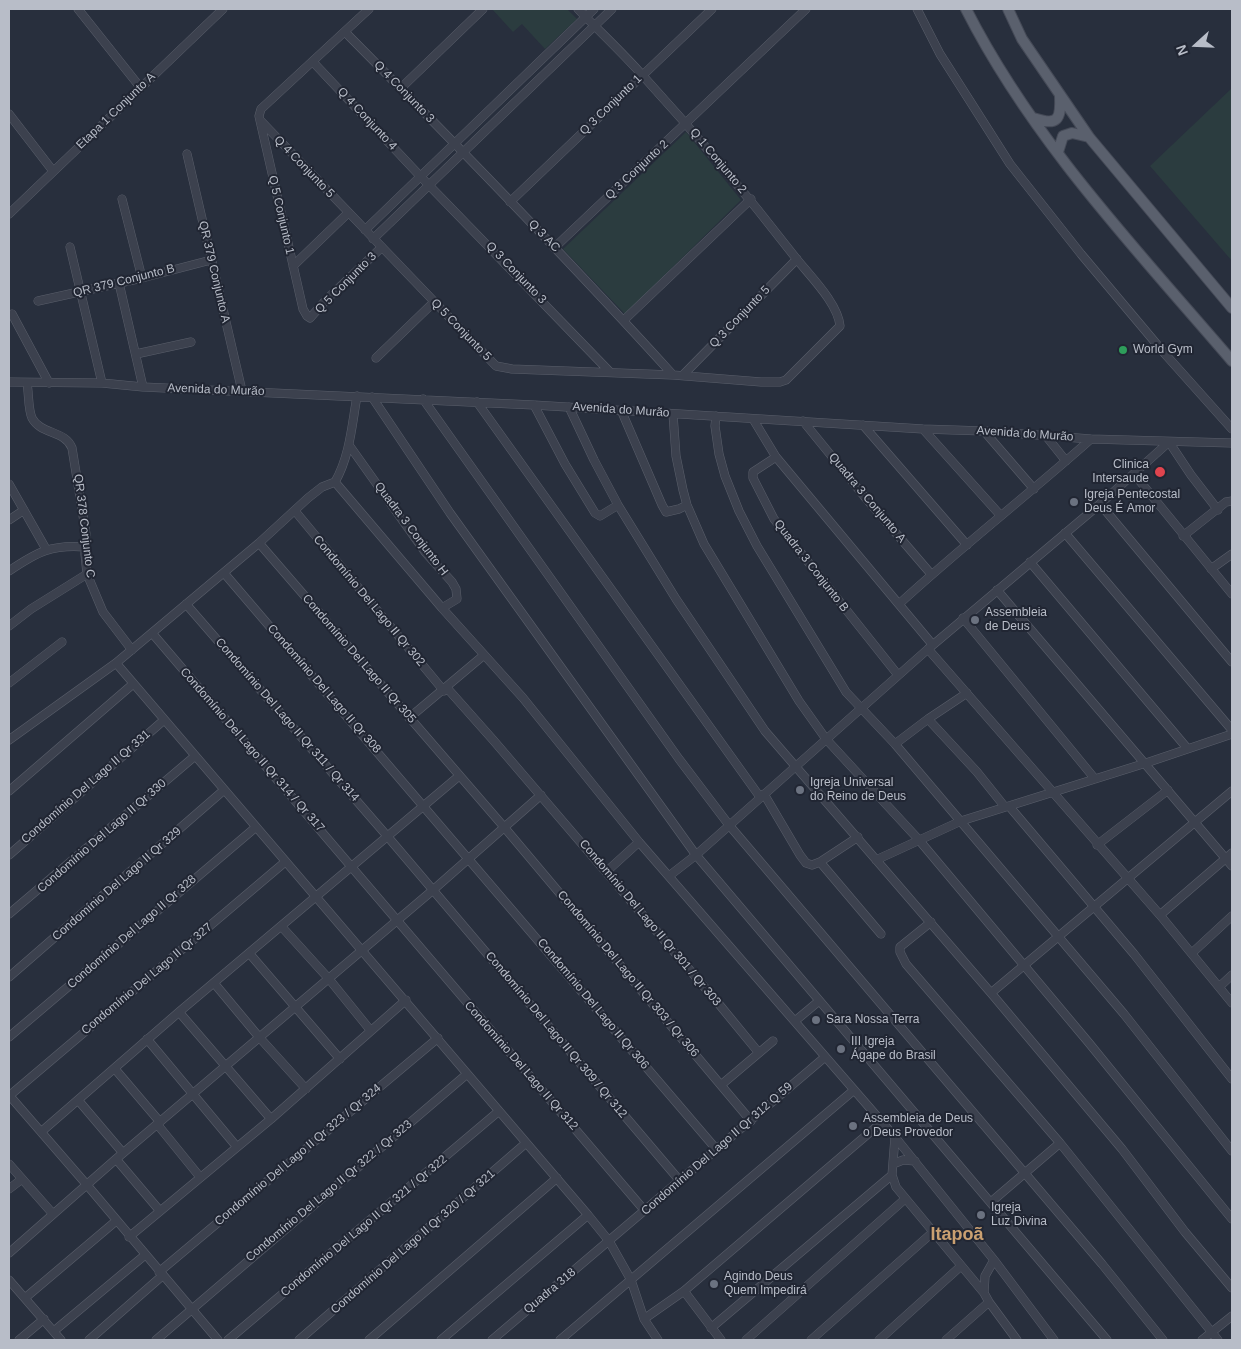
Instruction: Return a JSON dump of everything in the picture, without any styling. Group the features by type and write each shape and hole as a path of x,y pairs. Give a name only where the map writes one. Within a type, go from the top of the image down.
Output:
{"main road":[{"path":"966,9 984,42 1033,118 1058,152 1104,212 1232,361"},
{"path":"1008,9 1022,39 1089,136 1232,308"},
{"path":"1033,118 1043,121 1052,121 1057,118 1060,112 1060,96"},
{"path":"1058,152 1063,136 1072,133 1089,136"}],"street":[{"path":"78,9 140,87"},
{"name":"Etapa 1 Conjunto A","path":"9,214 223,9"},
{"path":"313,62 369,9"},
{"path":"401,88 484,9"},
{"name":"Q 1 Conjunto 2","path":"578,9 643,75 751,199 820,287 840,326 786,380 780,382 682,375"},
{"path":"365,230 594,9"},
{"path":"374,239 612,9"},
{"name":"Q 3 Conjunto 1","path":"510,202 712,9"},
{"name":"Q 3 Conjunto 2","path":"554,248 806,9"},
{"path":"918,9 940,54 1010,164 1081,254 1165,354 1232,429"},
{"name":"Q 4 Conjunto 3","path":"345,32 464,152"},
{"name":"Q 5 Conjunto 1","path":"310,318 303,308 260,120 261,110 313,62"},
{"name":"Q 4 Conjunto 4","path":"313,62 421,177"},
{"path":"9,114 53,171"},
{"name":"Q 4 Conjunto 5","path":"260,120 348,213"},
{"name":"Q 3 AC","path":"464,152 624,320 673,375"},
{"name":"QR 379 Conjunto A","path":"187,154 242,391"},
{"name":"Q 3 Conjunto 3","path":"421,177 609,371"},
{"path":"122,199 142,278"},
{"path":"624,320 751,199"},
{"path":"293,266 348,213"},
{"name":"Q 5 Conjunto 5","path":"348,213 496,366 512,369 609,371 673,375"},
{"path":"70,248 82,292 102,383"},
{"name":"Q 5 Conjunto 3","path":"310,318 326,300 382,248"},
{"name":"Q 3 Conjunto 5","path":"682,375 797,259"},
{"name":"QR 379 Conjunto B","path":"38,301 142,278 211,260"},
{"path":"119,283 143,387"},
{"path":"376,358 434,302"},
{"path":"12,314 49,383"},
{"path":"136,354 191,342"},
{"path":"673,375 682,375"},
{"name":"Avenida do Murão","path":"9,382 102,383 143,387 534,405 1046,436 1170,442 1232,442"},
{"name":"QR 378 Conjunto C","path":"27,383 31,417 42,429 65,438 72,448 86,534 87,574 103,612 132,650"},
{"path":"9,740 116,663 224,573 322,487 335,482 340,475 349,445 357,396"},
{"path":"372,397 450,512 696,855 1107,1340"},
{"path":"423,399 679,759 729,825 1102,1264 1163,1340"},
{"path":"478,402 762,796 806,863 812,866 858,838"},
{"path":"534,405 565,464 595,514 600,516 618,505"},
{"path":"569,407 618,505 662,577 765,731 991,993 1122,1149 1185,1232 1232,1288"},
{"path":"621,410 666,512 687,505"},
{"path":"673,414 676,456 687,505 704,544 800,701 826,739 919,840 1137,1100 1232,1219"},
{"path":"716,416 715,426 719,454 725,476 739,511 757,546 840,683 895,744 1124,1014 1232,1151"},
{"path":"753,419 776,457 899,604 966,693 1160,915 1232,1003"},
{"name":"Quadra 3 Conjunto A","path":"803,421 931,574"},
{"path":"863,425 967,545"},
{"path":"923,428 1001,516"},
{"path":"984,431 1034,489"},
{"path":"1046,436 1066,461"},
{"path":"899,604 931,574 1034,489 1091,438"},
{"path":"669,876 696,855 862,709 930,646 1100,504 1170,442 1191,475 1218,510"},
{"name":"Quadra 3 Conjunto H","path":"349,445 425,552 456,589 457,599 442,608"},
{"name":"Quadra 3 Conjunto B","path":"776,457 753,472 756,487 774,520 898,675"},
{"path":"1134,474 1232,594"},
{"path":"335,482 442,608 522,698 639,842 895,1137 994,1260 1054,1340"},
{"path":"9,484 46,549"},
{"path":"1183,536 1229,502"},
{"path":"1100,504 1232,662"},
{"path":"9,520 24,510"},
{"name":"Condomínio Del Lago II Qr 302","path":"295,510 445,689 541,795"},
{"path":"1065,533 1232,730"},
{"name":"Condomínio Del Lago II Qr 305","path":"258,543 504,827"},
{"path":"9,571 46,549 70,546 86,547"},
{"path":"1211,569 1232,554"},
{"path":"1030,562 1188,748"},
{"name":"Condomínio Del Lago II Qr 308","path":"224,573 469,858"},
{"path":"9,626 31,609 87,574"},
{"path":"997,590 1146,763 1194,822 1229,855 1232,866"},
{"name":"Condomínio Del Lago II Qr 311 / Qr 314","path":"186,604 433,890"},
{"path":"963,618 1094,779"},
{"name":"Condomínio Del Lago II Qr 314 / Qr 317","path":"152,633 397,921"},
{"path":"9,683 62,642"},
{"path":"409,718 484,655"},
{"path":"116,663 588,1215 608,1241 631,1280 644,1319 658,1340"},
{"path":"9,791 133,684"},
{"path":"895,744 966,693"},
{"path":"928,719 1094,906 1232,1079"},
{"name":"Condomínio Del Lago II Qr 331","path":"9,854 164,720"},
{"path":"876,860 961,821 1232,734"},
{"name":"Condomínio Del Lago II Qr 330","path":"9,914 194,756"},
{"path":"41,1132 214,982 459,776"},
{"name":"Condomínio Del Lago II Qr 329","path":"9,977 224,790"},
{"path":"1097,845 1168,790"},
{"path":"991,993 1232,791"},
{"path":"9,1253 158,1123 397,921 541,795"},
{"name":"Condomínio Del Lago II Qr 301 / Qr 303","path":"541,795 759,1053"},
{"name":"Condomínio Del Lago II Qr 328","path":"9,1038 256,826"},
{"name":"Condomínio Del Lago II Qr 303 / Qr 306","path":"504,827 751,1120"},
{"path":"606,872 639,842"},
{"path":"1160,915 1229,855"},
{"name":"Condomínio Del Lago II Qr 306","path":"469,858 717,1150"},
{"name":"Condomínio Del Lago II Qr 327","path":"9,1095 285,862"},
{"path":"820,862 881,934"},
{"name":"Condomínio Del Lago II Qr 309 / Qr 312","path":"433,890 680,1181"},
{"path":"1192,953 1232,916"},
{"name":"Condomínio Del Lago II Qr 312","path":"397,921 645,1211"},
{"path":"930,922 900,947 902,957 1060,1143 1218,1340"},
{"path":"281,926 329,979 371,1031"},
{"path":"249,953 340,1059"},
{"path":"1219,987 1232,975"},
{"path":"214,982 259,1037 306,1089"},
{"path":"129,1236 237,1148 406,1000"},
{"path":"795,1020 819,1001"},
{"path":"179,1012 271,1119"},
{"name":"Condomínio Del Lago II Qr 323 / Qr 324","path":"89,1340 161,1274 438,1038"},
{"path":"147,1040 237,1148"},
{"path":"721,1085 773,1041"},
{"name":"Condomínio Del Lago II Qr 312 Q 59","path":"608,1241 825,1056"},
{"path":"115,1069 200,1177"},
{"name":"Condomínio Del Lago II Qr 322 / Qr 323","path":"156,1340 467,1074"},
{"path":"560,1340 854,1090"},
{"path":"9,1095 218,1340"},
{"path":"78,1100 123,1153"},
{"name":"Condomínio Del Lago II Qr 321 / Qr 322","path":"228,1340 499,1111"},
{"path":"644,1319 684,1291 882,1122"},
{"path":"895,1137 892,1175 896,1187 984,1293 1016,1340"},
{"name":"Condomínio Del Lago II Qr 320 / Qr 321","path":"299,1340 526,1143"},
{"path":"991,1202 1060,1143"},
{"path":"116,1159 160,1211"},
{"path":"893,1164 903,1160 915,1162"},
{"path":"9,1164 53,1214"},
{"path":"711,1328 892,1175"},
{"path":"369,1340 557,1178"},
{"path":"9,1189 22,1179"},
{"path":"746,1340 905,1199"},
{"path":"441,1340 588,1215"},
{"path":"25,1298 116,1221"},
{"path":"811,1340 933,1232"},
{"name":"Quadra 318","path":"492,1340 608,1241"},
{"path":"54,1331 145,1255"},
{"path":"984,1293 984,1276 994,1260"},
{"path":"878,1340 960,1266"},
{"path":"972,1280 984,1276"},
{"path":"10,1285 25,1298 62,1340"},
{"path":"684,1291 721,1340"},
{"path":"946,1340 989,1302"},
{"path":"1202,1340 1232,1316"},
{"path":"19,1340 44,1319"}],"shaded area":[{"path":"492,9 567,9 577,19 545,49 522,24 513,32"},
{"path":"1232,88 1232,261 1150,166"},
{"path":"686,132 741,200 625,314 563,249"}],"place":[{"name":"World Gym","path":"1123,350"},
{"name":"Clinica Intersaude","path":"1160,472"},
{"name":"Igreja Pentecostal Deus É Amor","path":"1074,502"},
{"name":"Assembleia de Deus","path":"975,620"},
{"name":"Igreja Universal do Reino de Deus","path":"800,790"},
{"name":"Sara Nossa Terra","path":"816,1020"},
{"name":"III Igreja Ágape do Brasil","path":"841,1049"},
{"name":"Assembleia de Deus o Deus Provedor","path":"853,1126"},
{"name":"Igreja Luz Divina","path":"981,1215"},
{"name":"Agindo Deus Quem Impedirá","path":"714,1284"}],"district":[{"name":"Itapoã","path":"957,1235"}]}
